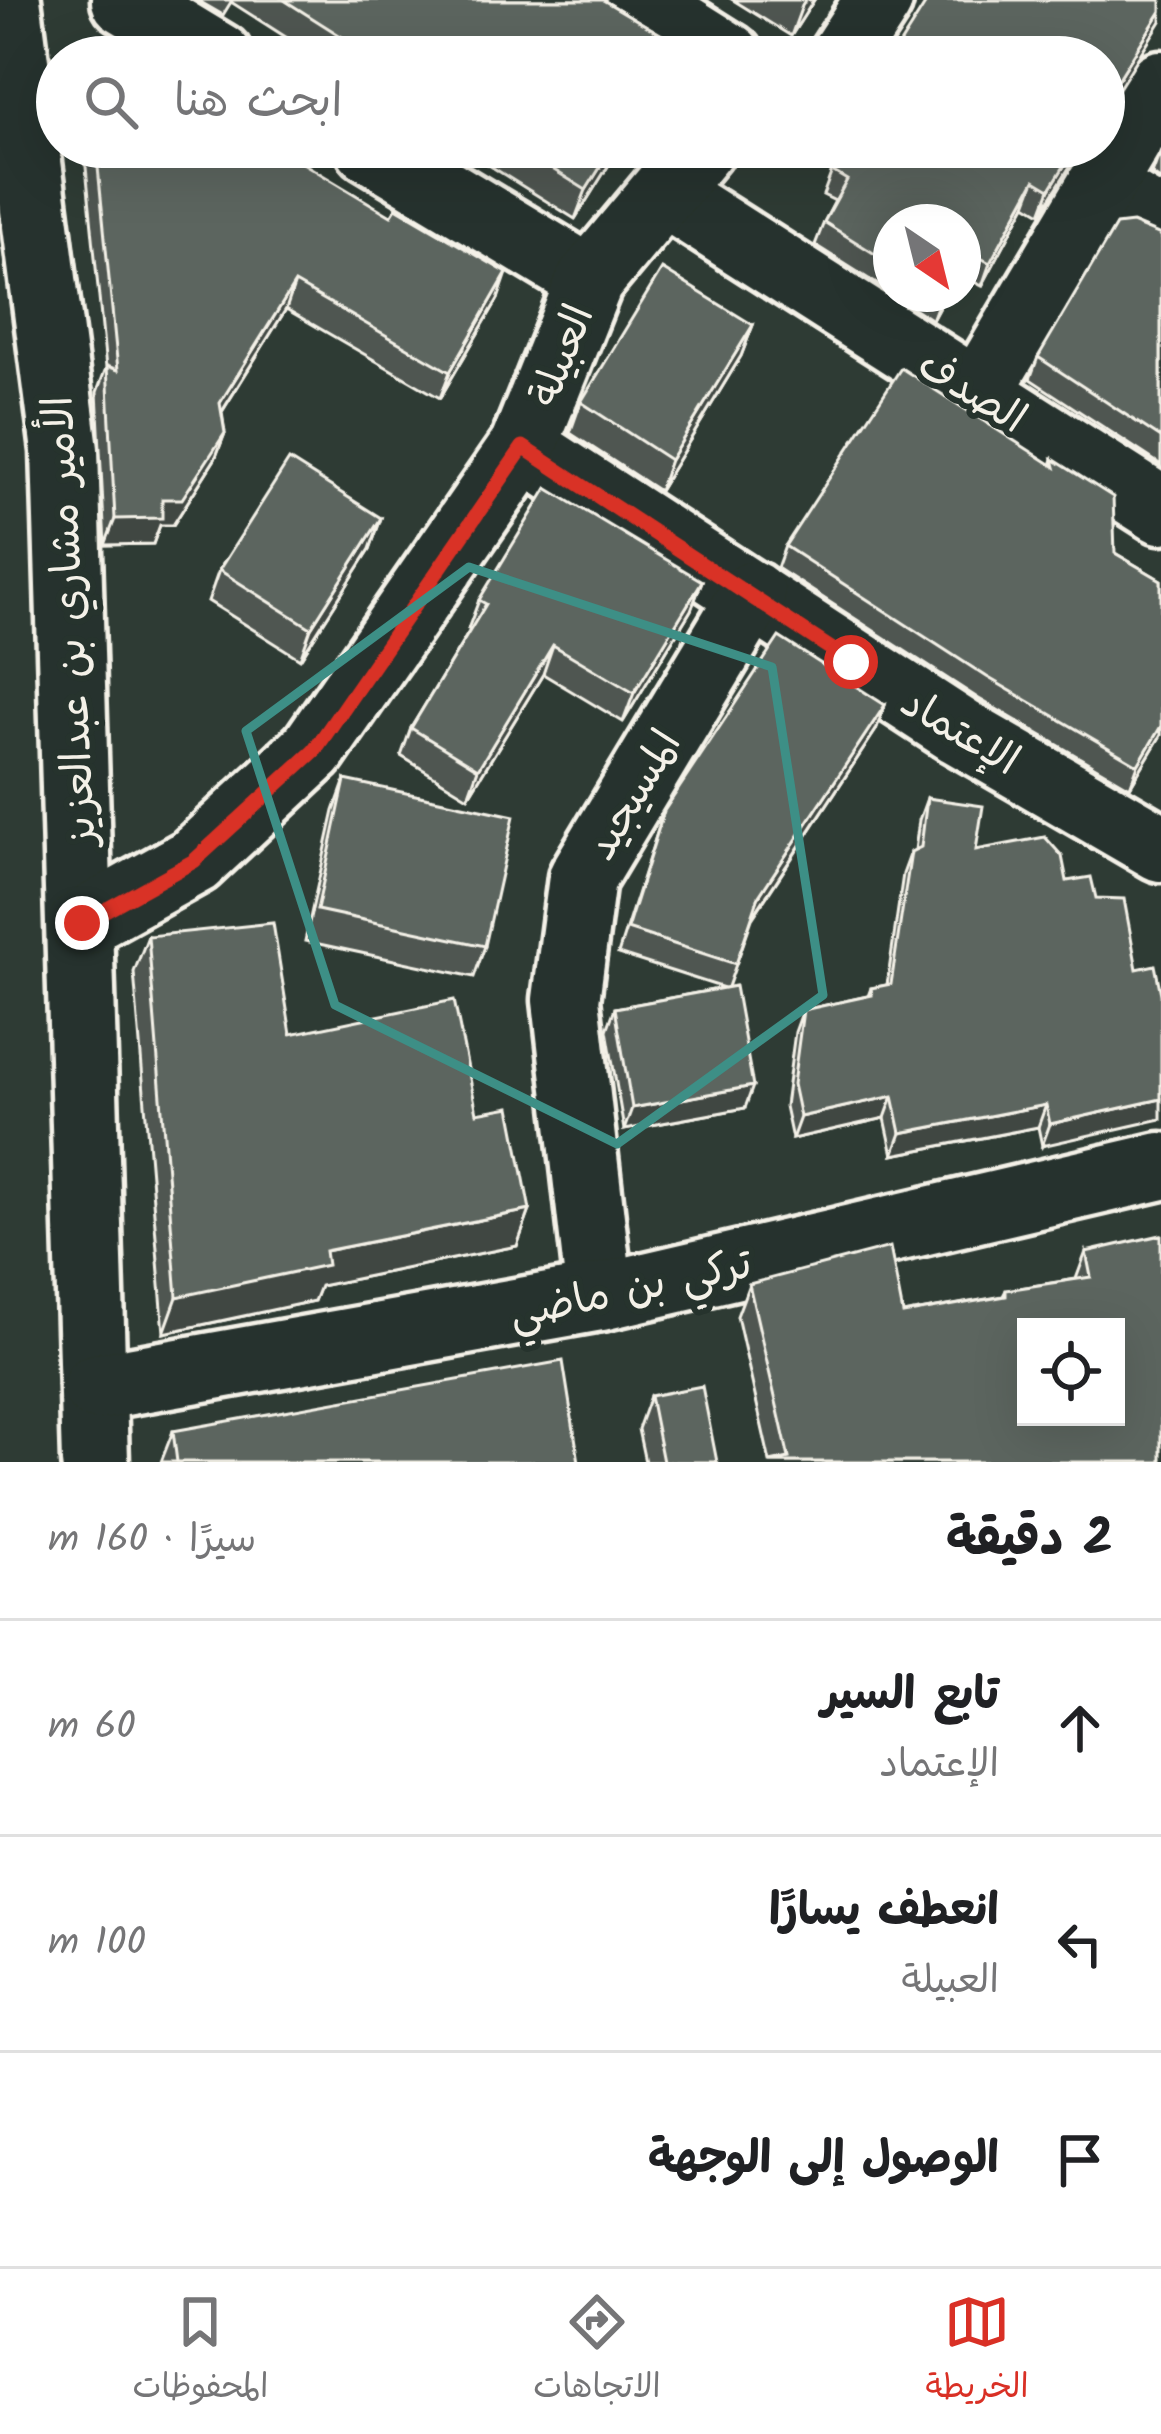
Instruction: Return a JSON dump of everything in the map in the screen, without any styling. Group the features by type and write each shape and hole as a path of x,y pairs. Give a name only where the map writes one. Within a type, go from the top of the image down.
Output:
{"street":[{"name":"الأمير مشاري بن عبدالعزيز","path":"7,0 65,450 95,1462"},
{"path":"125,0 184,36"},
{"path":"639,0 696,36"},
{"path":"856,36 879,0"},
{"path":"1125,145 1161,84"},
{"path":"404,168 590,280"},
{"path":"978,393 1111,168"},
{"name":"العبيلة","path":"82,923 194,861 314,751 523,447 590,280 682,170"},
{"name":"الصدف","path":"682,170 978,393 1161,510"},
{"path":"1100,187 1161,223"},
{"name":"الإعتماد","path":"523,447 959,731 1161,848"},
{"name":"المسيجيد","path":"600,1297 566,1000 582,878 752,595"},
{"name":"تركي بن ماضي","path":"96,1387 600,1297 1161,1166"}],"highlighted area":[{"path":"469,567 772,667 823,995 617,1144 335,1005 246,731"}],"building":[{"path":"284,0 603,0 664,36 341,36"},
{"path":"928,0 1161,0 1161,11 1125,68 1125,36 905,36"},
{"path":"98,168 311,168 391,216 396,208 507,273 450,372 295,283 220,403 225,433 182,499 162,499 162,518 115,519 107,366 118,370"},
{"path":"551,168 600,168 586,190"},
{"path":"834,168 1063,168 1050,189 1035,180 990,263 981,258 981,204 873,204 873,253 824,222 847,180"},
{"path":"1132,223 1161,235 1161,438 1038,357 1116,225"},
{"path":"662,269 753,325 670,460 581,402"},
{"path":"901,368 1055,467 1053,459 1113,497 1115,553 1161,580 1161,726 1138,765 987,677 785,546"},
{"path":"289,460 381,518 311,628 219,570"},
{"path":"547,488 702,581 634,693 553,645 478,769 411,728 486,604 479,600"},
{"path":"779,637 885,705 759,896 736,964 627,929 664,811"},
{"path":"345,780 514,816 485,946 317,910"},
{"path":"927,798 983,806 976,850 1045,837 1062,856 1067,881 1091,877 1096,898 1124,899 1137,969 1155,965 1161,994 1161,1099 1050,1124 1046,1105 901,1133 893,1096 800,1117 793,1084 803,1010 872,995 871,988 891,984 911,852 921,847"},
{"path":"273,923 291,1034 454,1000 477,1113 510,1107 530,1210 325,1251 327,1265 177,1297 148,936"},
{"path":"735,986 753,1086 632,1108 615,1008"},
{"path":"1161,1235 1161,1462 770,1462 789,1458 749,1284 890,1247 903,1314 1006,1296 1006,1290 1091,1277 1086,1252"},
{"path":"563,1361 579,1462 177,1462 173,1431"},
{"path":"702,1386 717,1462 663,1462 650,1396"}],"route":[{"path":"82,923 194,861 314,751 523,447 851,662"}]}
